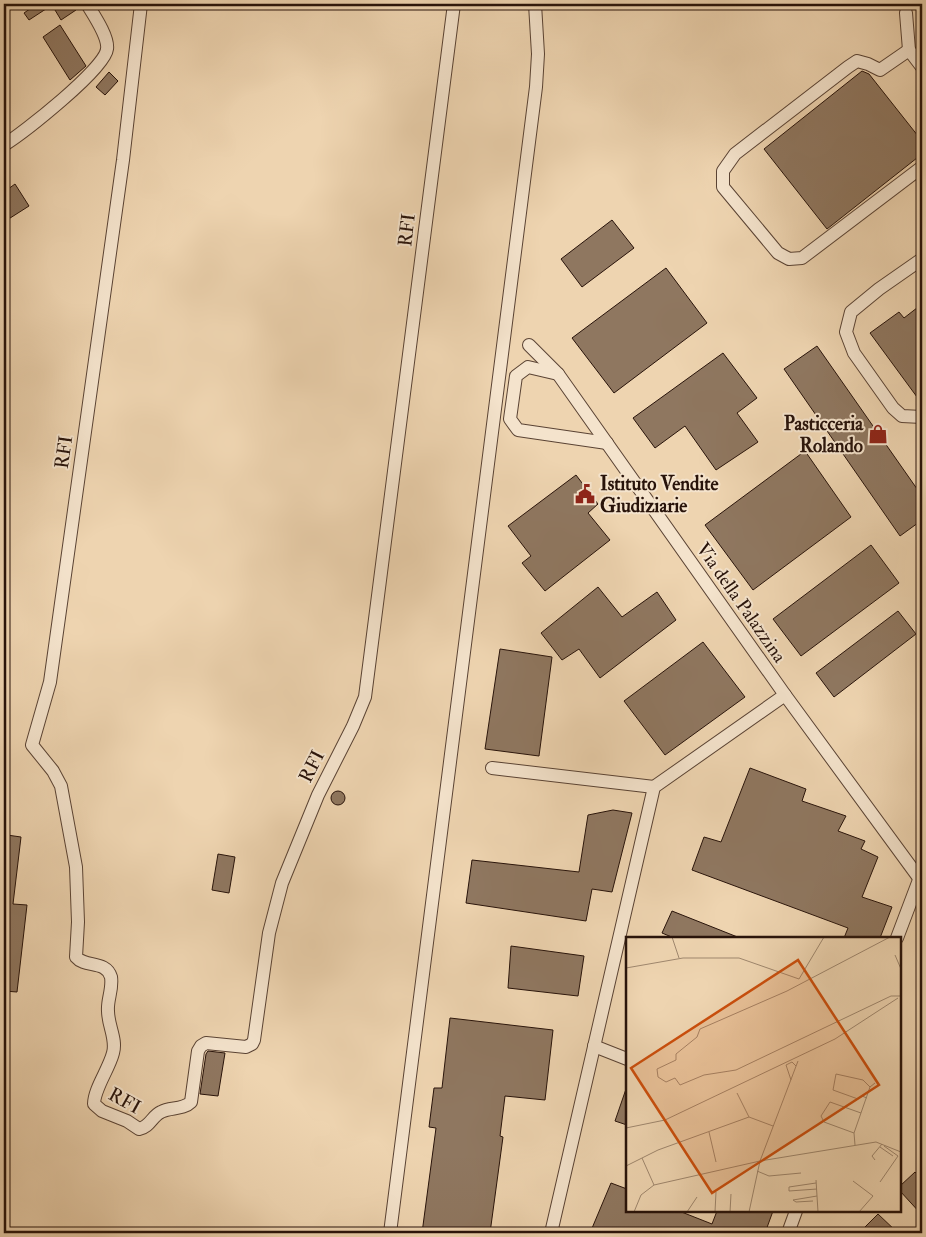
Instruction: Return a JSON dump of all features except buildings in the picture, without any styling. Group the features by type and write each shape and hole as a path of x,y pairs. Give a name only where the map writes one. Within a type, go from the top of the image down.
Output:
{"street":[{"path":"4,145 97,68 105,56 108,48 104,34 87,4"},
{"name":"RFI","path":"141,4 123,160 50,682 32,745 60,781 76,867 78,922 76,957 81,961 105,968 111,977 108,1008 114,1049 94,1104 102,1111 127,1121 139,1129 146,1127 162,1111 189,1105 192,1100 198,1051 201,1046 206,1043 246,1047 252,1044 255,1036 269,933 282,883 318,795 353,726 365,697 454,4"},
{"path":"390,1233 537,80 538,54 535,4"},
{"path":"906,14 909,50 922,66"},
{"path":"909,50 880,70 868,64 857,62 848,67 735,154 723,171 723,186 778,253 789,259 802,258 922,167"},
{"path":"922,259 879,289 851,312 846,332 854,353 893,408 902,416 922,417"},
{"name":"Via della Palazzina","path":"529,345 558,374 784,695 921,878"},
{"path":"558,374 528,367 516,376 510,419 518,430 607,443"},
{"path":"551,1233 654,787 784,695"},
{"path":"492,768 654,787"},
{"path":"897,937 921,878"},
{"path":"594,1046 626,1059"},
{"path":"788,1233 796,1212"}],"place":[{"name":"Pasticceria Rolando","path":"878,434"},
{"name":"Istituto Vendite Giudiziarie","path":"585,494"}]}
